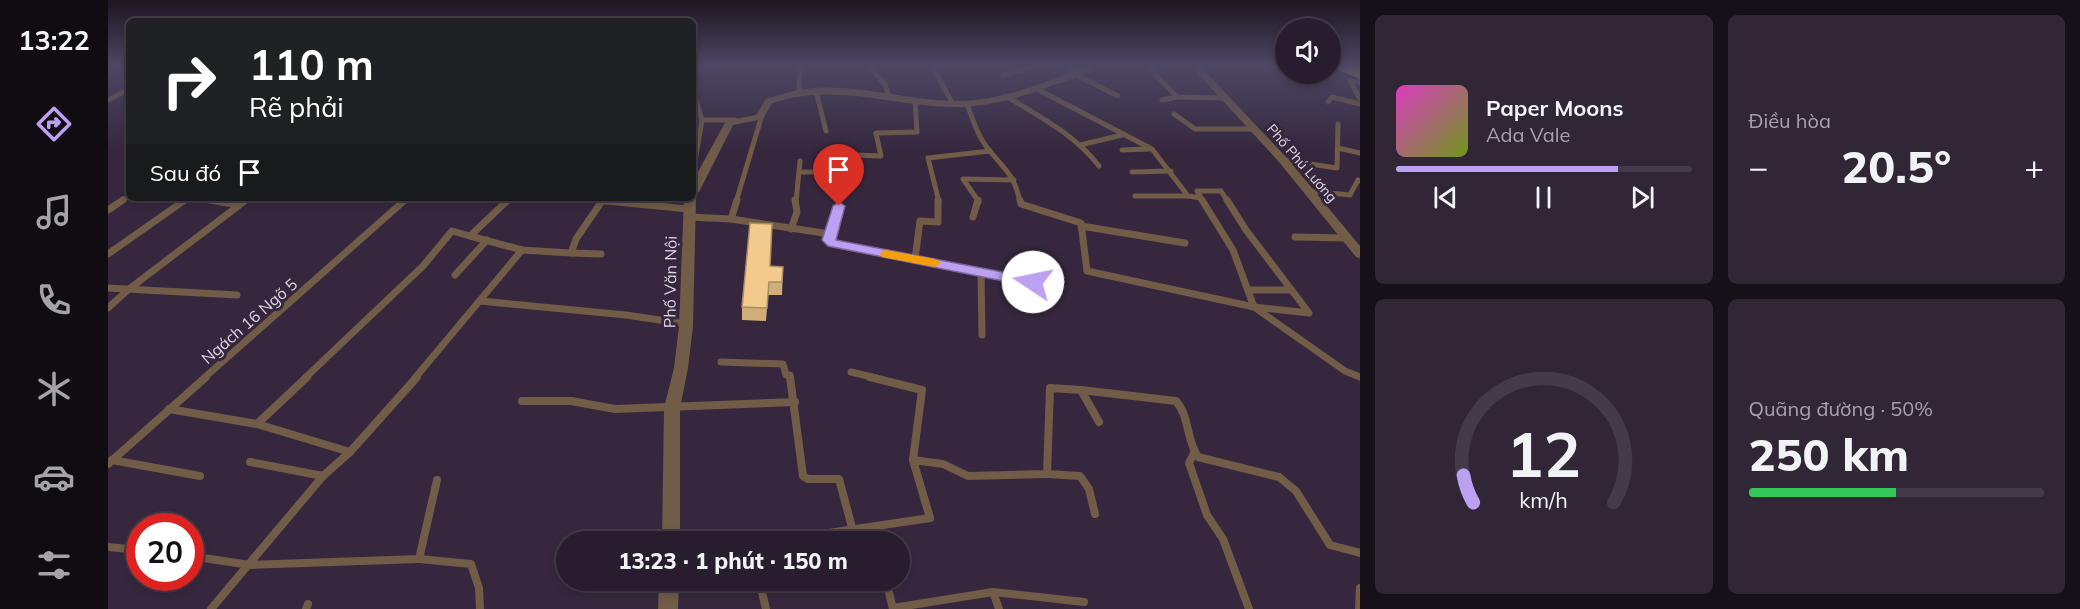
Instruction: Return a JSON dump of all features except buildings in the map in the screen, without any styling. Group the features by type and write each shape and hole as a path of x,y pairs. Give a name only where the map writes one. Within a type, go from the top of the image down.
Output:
{"street":[{"path":"735,120 762,115 768,101 785,94"},
{"path":"868,94 953,104 966,104 1013,94"},
{"name":"Phố Phú Lương","path":"1221,94 1283,160 1360,254"},
{"name":"Phố Văn Nội","path":"696,190 724,131 735,120"},
{"name":"Phố Văn Nội","path":"670,531 672,408 681,368 686,326 690,203"},
{"path":"668,609 669,591"}],"lane":[{"path":"817,94 826,131"},
{"path":"948,94 953,104"},
{"path":"1047,94 1122,135 1152,148 1188,196"},
{"path":"1006,96 1037,114 1080,145 1099,166"},
{"path":"1162,100 1177,97 1224,98"},
{"path":"1328,102 1332,97 1360,105"},
{"path":"696,100 702,120 696,155"},
{"path":"800,172 818,172 821,155 825,154 880,156 876,133 917,132 915,101"},
{"path":"966,104 976,129 990,151 1004,165 1014,180 1021,204 1081,223 1088,271 1254,306 1309,313 1221,191 1197,191 1233,250 1254,306 1345,371 1360,377"},
{"path":"1174,114 1195,129 1253,129"},
{"path":"731,219 762,115"},
{"path":"702,120 735,120"},
{"path":"1283,160 1338,168 1338,124"},
{"path":"1080,145 1122,135"},
{"path":"1122,150 1152,148"},
{"path":"1338,148 1360,153"},
{"path":"915,260 920,221 938,222 939,203 928,158 990,151"},
{"path":"791,229 799,212 795,192 800,161"},
{"path":"1132,172 1171,171"},
{"path":"973,217 979,201 973,196 963,179 1014,180"},
{"path":"1309,191 1350,195 1360,181"},
{"path":"1135,196 1201,198"},
{"path":"108,210 126,198"},
{"path":"108,254 184,201"},
{"path":"214,201 239,205"},
{"path":"108,308 129,289 245,201"},
{"name":"Ngách 16 Ngõ 5","path":"110,462 404,201"},
{"path":"470,236 507,201"},
{"path":"571,253 576,239 602,201 690,203 731,219 830,234"},
{"path":"839,206 830,234 829,240 832,244 1038,284 1046,307"},
{"path":"1081,226 1185,243"},
{"path":"257,424 423,266 452,231 522,250 601,254"},
{"path":"1295,237 1347,238"},
{"path":"455,275 487,240"},
{"path":"211,609 323,476 350,452 522,250"},
{"path":"981,272 981,335"},
{"path":"108,288 237,295"},
{"path":"1248,290 1291,290"},
{"path":"480,301 626,315 680,323"},
{"path":"721,362 782,363 786,375 790,375 803,476 808,479 839,479 853,531 930,518 914,460 922,390 851,372"},
{"path":"1047,474 1050,388 1176,401 1182,410 1194,453 1190,463 1207,515 1223,540 1249,609"},
{"path":"1081,390 1099,422"},
{"path":"522,400 571,401 615,410 795,402"},
{"path":"169,409 257,424 350,452"},
{"path":"1194,453 1202,459 1279,477 1288,482 1300,493 1330,545 1360,553"},
{"path":"914,460 943,464 968,476 1047,474 1080,476 1088,484 1095,514"},
{"path":"110,462 200,476"},
{"path":"250,462 323,476"},
{"path":"419,559 437,480"},
{"path":"873,527 874,531"},
{"path":"108,547 126,549"},
{"path":"204,558 250,565 419,559 471,564 479,588 480,609"},
{"path":"1359,609 1360,588"},
{"path":"762,591 766,609"},
{"path":"889,591 893,609 993,592 1084,602"},
{"path":"993,592 999,609"}],"slow traffic":[{"path":"886,254 935,263"}],"route":[{"path":"839,206 830,234 829,240 832,244 1033,282"}]}
